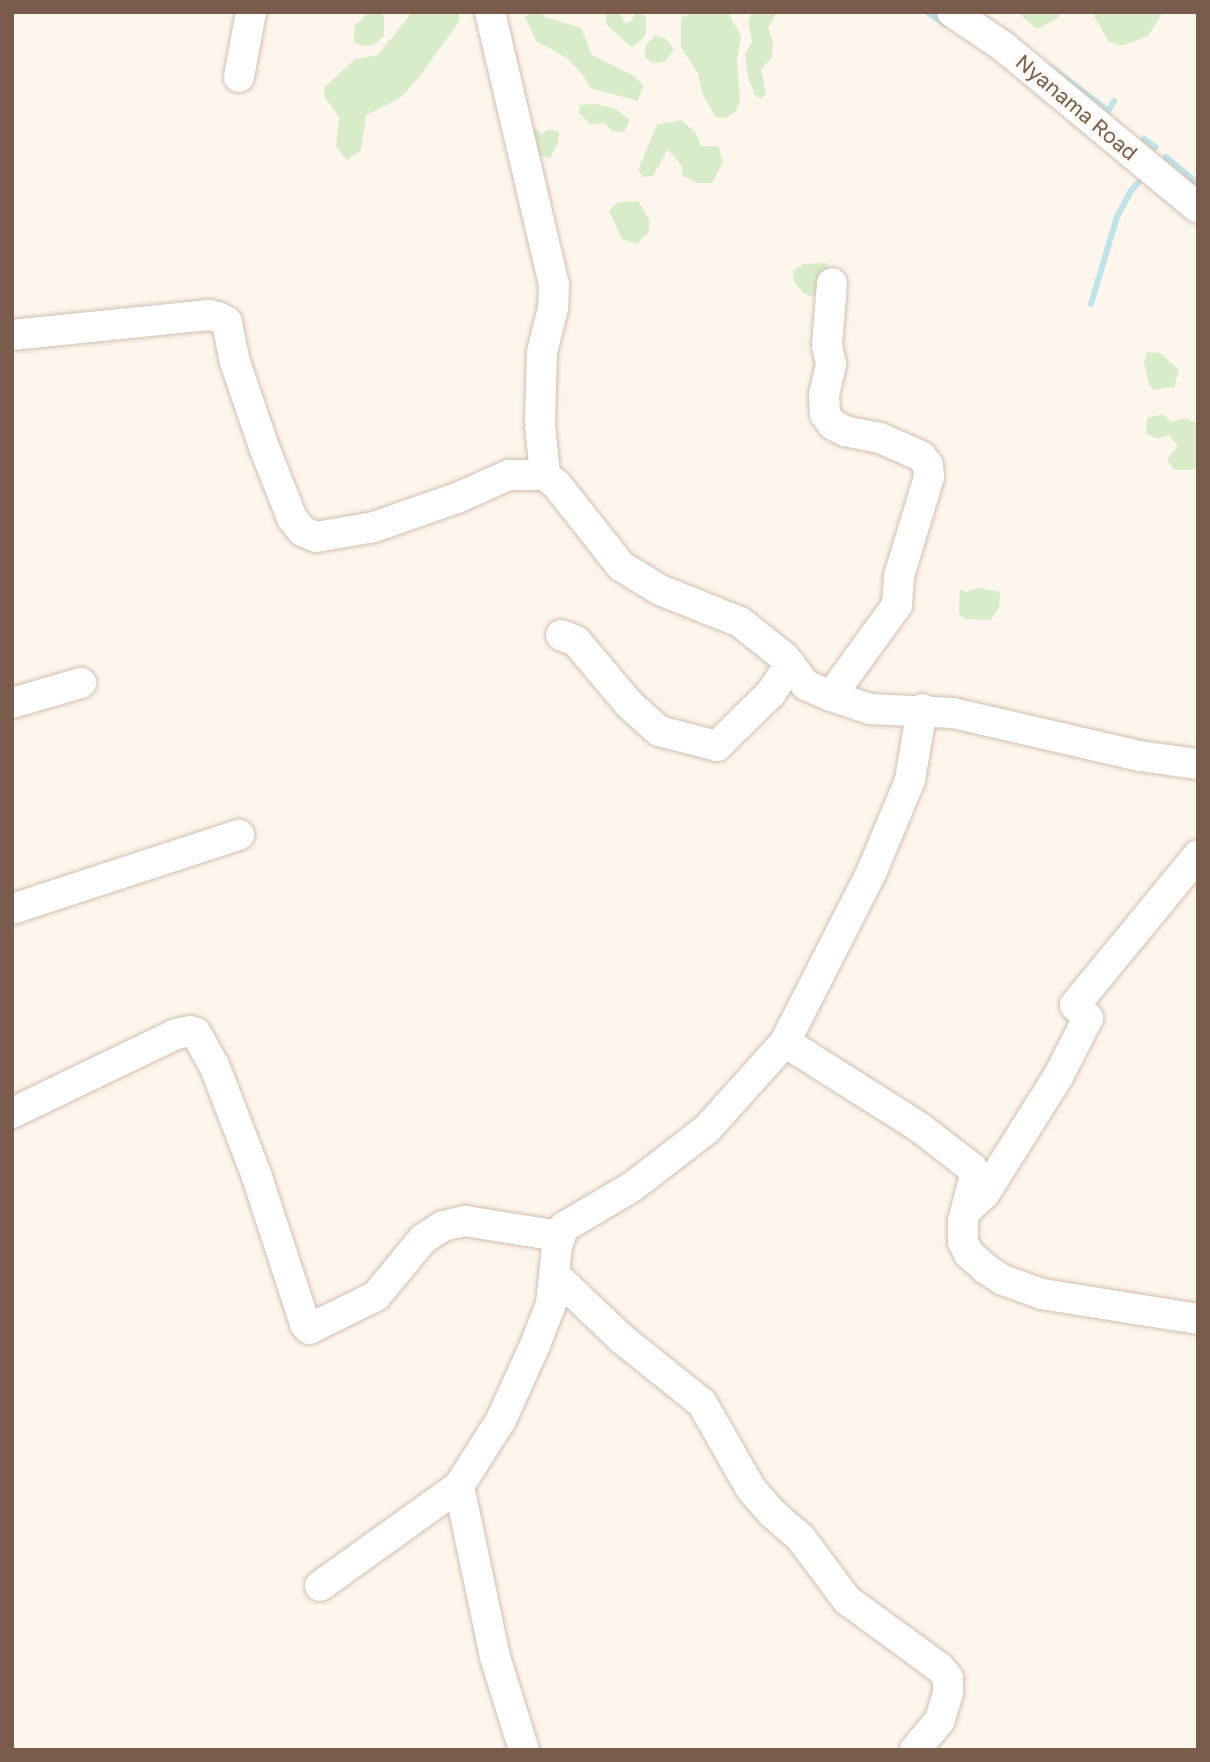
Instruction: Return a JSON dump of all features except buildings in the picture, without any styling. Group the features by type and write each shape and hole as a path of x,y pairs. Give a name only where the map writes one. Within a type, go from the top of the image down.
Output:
{"street":[{"path":"239,77 251,12"},
{"path":"490,12 554,285 553,308 542,352 540,425 545,475"},
{"name":"Nyanama Road","path":"952,12 1004,47 1198,208"},
{"path":"831,696 897,605 899,576 929,478 928,465 922,456 880,438 845,430 832,424 825,414 824,395 831,364 827,345 832,283"},
{"path":"12,335 209,315 227,322 243,384 292,518 302,531 316,537 373,527 457,498 509,475 545,475 557,485 621,566 660,590 740,622 764,638 806,685 870,709 922,709 1023,727 1139,756 1198,764"},
{"path":"561,635 576,641 629,704 659,730 717,746 771,692 790,664"},
{"path":"12,703 81,683"},
{"path":"320,1586 459,1486 500,1420 535,1345 551,1304 559,1236 564,1227 632,1187 707,1129 785,1042 872,871 910,780 922,709"},
{"path":"12,909 239,835"},
{"path":"966,1210 985,1193 1059,1075 1088,1017 1075,1005 1198,855"},
{"path":"12,1112 176,1034 190,1031 196,1033 214,1065 256,1174 305,1324 309,1329 376,1296 423,1239 443,1226 465,1221 559,1236"},
{"path":"785,1042 919,1126 972,1168 975,1175 966,1210 963,1242 969,1254 1003,1280 1067,1299 1198,1319"},
{"path":"555,1275 622,1339 702,1403 756,1496 800,1537 847,1600 940,1668 948,1678 948,1693 940,1720 915,1750"},
{"path":"459,1486 495,1657 524,1750"}],"green space":[{"path":"369,12 380,12 384,17 384,36 374,45 363,46 354,42 354,27"},
{"path":"412,12 458,12 460,20 420,76 399,99 366,115 361,150 347,160 336,147 339,117 324,96 325,87 355,59 378,55"},
{"path":"530,12 539,12 545,17 581,28 592,55 634,76 643,85 638,101 590,88 583,75 567,58 536,41 525,17"},
{"path":"606,12 620,12 624,23 630,22 636,13 646,16 646,35 632,48 606,24"},
{"path":"694,12 728,12 741,36 737,61 740,100 736,111 725,118 716,117 703,95 698,74 681,47 681,18"},
{"path":"752,12 777,12 768,28 773,41 772,57 761,70 766,93 761,99 755,95 748,77 745,54 752,42 748,21"},
{"path":"1022,12 1062,12 1057,19 1037,29 1020,15"},
{"path":"1092,12 1163,12 1148,36 1121,46 1108,41"},
{"path":"655,36 665,38 674,49 665,62 652,63 644,56 646,45"},
{"path":"595,104 614,108 630,120 624,132 612,131 604,123 590,124 579,113 580,105"},
{"path":"681,120 696,133 701,146 718,146 723,162 712,183 696,183 682,175 682,166 668,149 653,176 643,177 638,170 657,125"},
{"path":"535,128 541,134 549,129 559,132 558,143 550,158 538,155 531,133"},
{"path":"638,201 650,221 648,233 637,244 622,239 609,211 618,202"},
{"path":"827,263 830,276 824,293 810,296 803,293 794,282 793,271 804,264"},
{"path":"1147,352 1160,353 1179,370 1174,387 1153,390 1144,362"},
{"path":"1162,414 1172,422 1185,418 1197,423 1198,467 1191,470 1174,470 1167,459 1178,446 1169,435 1157,439 1146,433 1147,418"},
{"path":"978,588 1000,592 999,608 991,620 965,619 959,614 960,589 967,592"}],"waterway":[{"path":"927,12 946,25"},
{"path":"1052,68 1108,111 1114,101"},
{"path":"1144,139 1155,147"},
{"path":"1166,157 1198,184"},
{"path":"1091,304 1117,217 1131,191 1144,176"}]}
